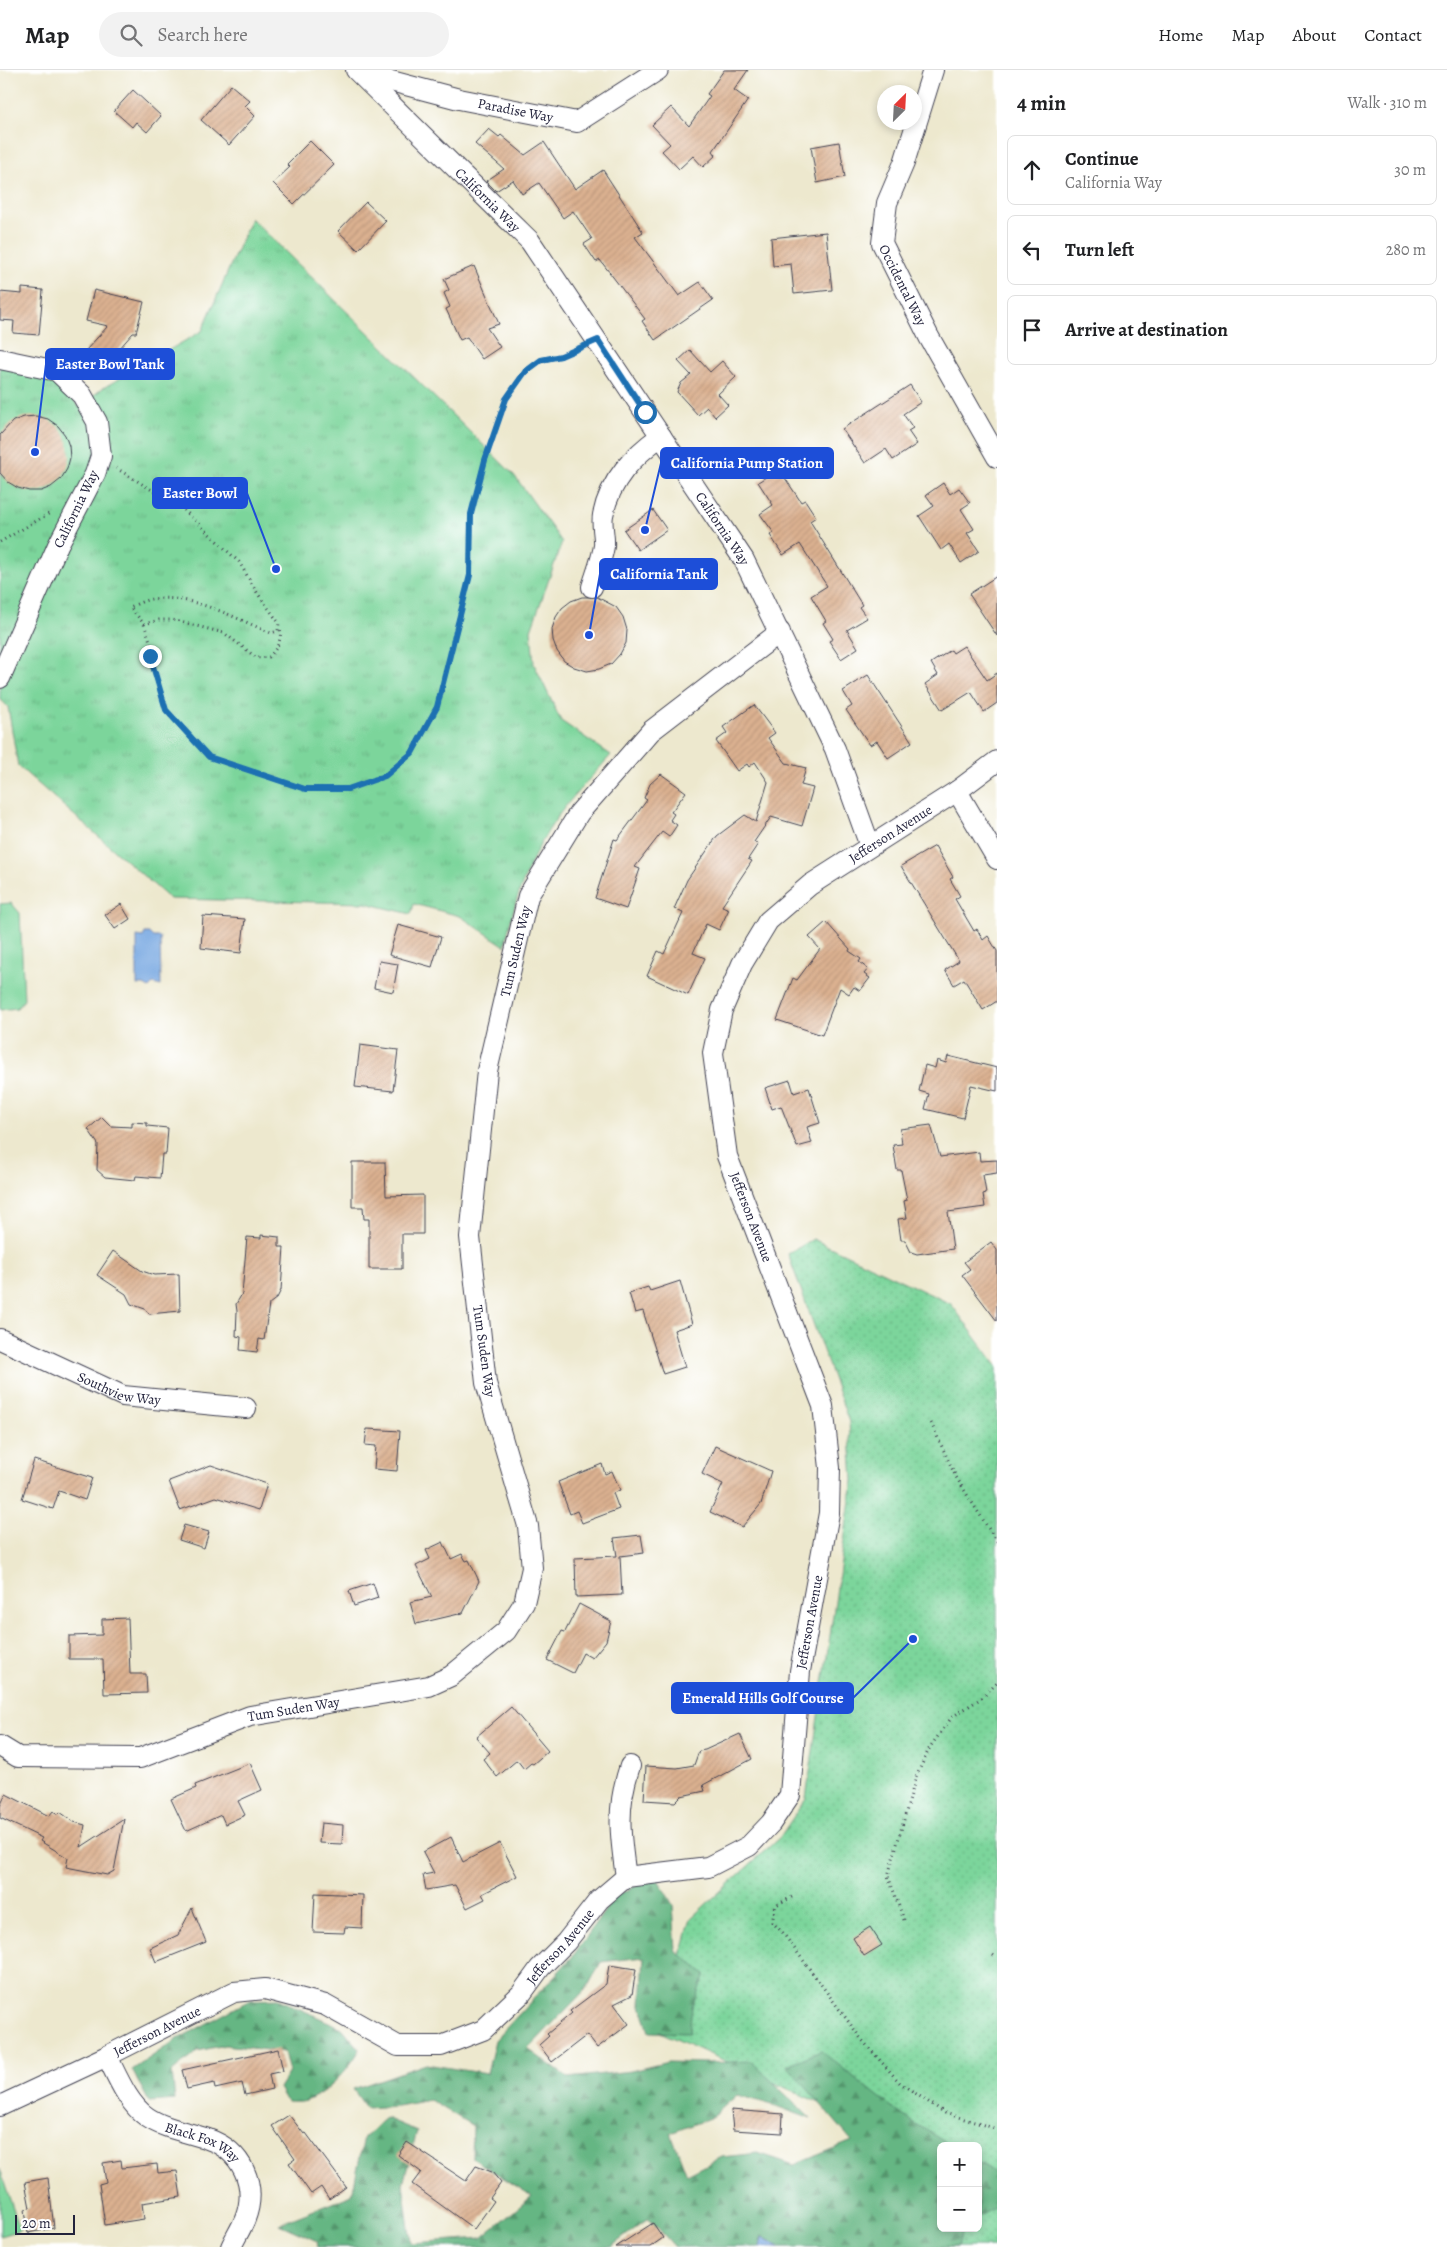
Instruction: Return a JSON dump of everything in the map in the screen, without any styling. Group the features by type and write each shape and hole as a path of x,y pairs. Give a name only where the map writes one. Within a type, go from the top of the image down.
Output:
{"street":[{"name":"Paradise Way","path":"358,71 459,98 577,122 658,70"},
{"name":"Occidental Way","path":"933,70 904,162 887,203 882,242 929,337 997,457"},
{"name":"California Way","path":"358,71 530,241 744,560 835,748 870,846"},
{"name":"California Way","path":"0,359 57,371 82,395 97,422 101,456 95,474 58,544 0,678"},
{"path":"592,587 604,547 602,516 612,490 620,474 631,460 661,436"},
{"name":"Tum Suden Way","path":"0,1746 18,1757 140,1758 250,1716 429,1686 451,1676 506,1632 524,1603 532,1568 529,1534 486,1383 470,1237 487,1071 528,896 579,813 651,731 780,632"},
{"name":"Jefferson Avenue","path":"0,2106 107,2056 234,1992 265,1989 324,2005 398,2046 442,2046 483,2030 521,1994 540,1968 566,1942 599,1900 626,1877 708,1867 749,1846 771,1822 790,1795 800,1671 830,1513 830,1468 823,1406 727,1156 713,1052 722,1010 742,964 768,921 810,885 957,791 997,761"},
{"path":"957,791 997,859"},
{"name":"Southview Way","path":"0,1338 122,1396 246,1408"},
{"path":"626,1877 620,1833 622,1789 630,1766"},
{"name":"Black Fox Way","path":"107,2056 136,2107 147,2117 170,2128 223,2145 239,2161 250,2185 249,2204 245,2219 231,2247"}],"path":[{"path":"279,623 278,631 271,633 203,606 174,599 151,599 130,607 144,624 150,641 150,656 166,710 209,757 305,789 348,789 385,776 412,753 437,707 470,575 471,514 485,460 506,399 525,372 541,360 561,356 598,340"},
{"path":"101,456 183,509 239,562 279,623 281,635 278,648 269,657 257,658 224,633 173,620 159,620 144,624"},
{"path":"0,542 56,510"},
{"path":"931,1423 956,1477 997,1542"},
{"path":"904,1920 888,1876 916,1778 930,1747 952,1717 983,1697 997,1683"},
{"path":"792,1896 776,1905 772,1922 783,1933 862,2040 900,2083 945,2113 997,2129"},
{"path":"993,1955 997,1958"}],"green space":[{"path":"251,218 514,475 562,542 531,630 534,664 561,721 611,755 567,804 545,836 517,898 505,946 460,916 414,904 411,914 365,903 170,899 18,766 8,707 0,699 0,366 31,371 61,384 79,407 103,388 202,331"},
{"path":"11,903 20,913 24,1000 17,1008 0,1010 0,904"},
{"path":"813,1239 951,1304 997,1366 997,2247 894,2247 932,2153 660,2032 691,1918 780,1837 806,1798 853,1480 849,1422 788,1254"},
{"path":"656,1876 673,1905 676,1951 705,1974 692,2007 689,2033 649,2032 641,2005 644,1957 601,1962 587,1988 528,2049 568,2078 631,2071 668,2062 751,2061 811,2119 776,2106 737,2095 712,2117 671,2133 687,2175 722,2157 758,2153 794,2165 852,2141 787,2065 821,2051 902,2115 945,2142 937,2142 937,2232 963,2232 958,2247 780,2247 763,2237 760,2247 675,2247 649,2218 611,2247 318,2247 317,2241 279,2224 352,2195 364,2137 386,2118 417,2131 403,2184 411,2243 482,2238 532,2196 472,2158 473,2126 430,2100 397,2106 366,2108 353,2089 426,2064 487,2074 495,2040 573,1956 615,1896"},
{"path":"278,1999 342,2028 360,2049 344,2072 330,2086 306,2101 287,2102 279,2088 289,2072 284,2052 225,2045 198,2051 172,2072 175,2100 149,2102 132,2070 176,2040 250,2000"},
{"path":"982,2165 997,2174 997,2207 982,2215"},
{"path":"0,2169 20,2230 0,2236"}],"water":[{"path":"145,933 149,933 153,937 160,937 161,986 153,984 149,988 144,985 137,985 137,936 143,937"},
{"path":"762,2237 780,2247 760,2247"}],"building":[{"path":"724,70 748,70 734,90 748,100 713,151 716,155 703,167 693,156 679,169 662,151 670,144 652,125 671,107 689,126 710,96 707,94"},
{"path":"231,85 250,101 245,106 255,116 229,145 201,120"},
{"path":"133,90 161,116 147,132 136,122 132,127 114,111"},
{"path":"489,129 499,137 501,135 525,155 544,142 575,189 603,170 643,232 635,237 679,296 700,282 713,300 655,340 642,321 645,319 600,260 596,262 584,244 592,239 573,211 563,218 539,183 522,194 513,180 496,191 486,181 504,169 475,144"},
{"path":"310,141 334,165 294,204 273,183 290,167 287,164"},
{"path":"839,142 845,177 817,183 811,147"},
{"path":"366,202 386,221 358,250 338,231"},
{"path":"826,232 832,290 794,294 791,264 773,266 771,238"},
{"path":"474,266 499,324 487,328 500,347 482,359 467,337 460,340 446,309 450,307 444,293 449,290 444,279"},
{"path":"22,288 43,290 39,335 13,333 14,321 0,320 0,292 22,294"},
{"path":"94,290 144,302 136,333 133,333 104,366 86,350 108,326 86,321"},
{"path":"690,350 710,372 722,361 736,377 718,394 728,405 715,417 707,407 698,415 677,392 681,383 691,375 678,361"},
{"path":"910,385 921,402 903,414 913,428 908,431 917,444 893,460 886,449 865,463 842,429"},
{"path":"36,416 48,419 58,426 65,435 69,446 70,458 67,469 61,479 51,487 41,491 29,491 18,488 8,482 0,473 0,435 13,421 24,417"},
{"path":"779,469 801,502 805,500 816,517 810,521 862,605 859,607 867,618 847,630 858,648 841,659 829,641 833,639 823,623 826,621 811,596 827,586 800,544 783,555 770,535 774,533 760,514 773,505 758,482"},
{"path":"943,483 950,494 959,488 970,503 961,509 974,529 967,533 979,551 961,563 949,544 941,550 919,516 934,506 926,495"},
{"path":"653,510 667,530 638,550 624,530"},
{"path":"997,576 997,636 969,594"},
{"path":"582,597 597,597 616,607 623,617 627,630 626,643 620,654 611,664 587,671 574,667 564,661 557,651 552,629 556,617 562,608 571,601"},
{"path":"964,646 987,680 997,673 997,703 984,712 971,692 942,710 925,684 938,675 931,663 951,650 953,653"},
{"path":"868,675 912,742 888,758 877,741 870,745 846,710 852,706 843,691"},
{"path":"754,705 775,733 768,738 786,763 806,768 801,785 813,788 802,826 771,817 754,842 758,844 748,859 752,861 722,906 729,909 719,930 706,924 693,953 705,958 688,995 647,976 658,951 664,954 683,913 674,909 687,880 717,836 745,815 756,822 768,782 755,762 749,767 747,764 737,771 716,741 727,733 723,727"},
{"path":"661,774 686,792 671,812 674,814 670,820 677,825 669,837 662,832 635,867 640,869 626,909 595,898 614,839 617,840 647,800 644,798 650,784"},
{"path":"935,846 953,877 950,879 960,896 955,899 974,931 977,929 983,940 988,936 997,951 997,1001 983,1010 964,979 954,985 945,970 959,961 901,866"},
{"path":"121,904 130,919 115,929 105,915"},
{"path":"203,916 245,919 241,953 201,948"},
{"path":"826,922 850,949 849,951 861,959 859,962 868,969 864,974 870,978 860,991 854,987 849,994 840,988 822,1035 777,1020 793,978 797,980 820,949 809,937"},
{"path":"398,925 441,937 432,967 389,955"},
{"path":"379,961 398,964 393,992 374,988"},
{"path":"360,1045 398,1050 393,1091 355,1087"},
{"path":"948,1056 997,1068 997,1091 971,1085 963,1118 925,1109 929,1094 919,1091 925,1065 935,1068 937,1060 946,1063"},
{"path":"790,1080 794,1093 809,1088 820,1123 807,1127 812,1143 797,1147 781,1106 772,1109 765,1088"},
{"path":"102,1117 111,1126 132,1127 132,1122 168,1128 166,1154 162,1154 160,1178 136,1176 135,1180 105,1177 97,1170 98,1144 88,1129"},
{"path":"931,1125 940,1157 979,1152 980,1161 997,1160 997,1173 983,1175 986,1193 983,1194 985,1207 948,1212 953,1249 917,1254 911,1252 905,1240 901,1240 898,1219 907,1218 904,1201 907,1200 901,1170 897,1170 893,1145 902,1144 900,1129"},
{"path":"352,1162 385,1162 386,1196 423,1195 423,1234 402,1234 402,1269 369,1269 369,1219 364,1219 363,1207 352,1207"},
{"path":"261,1235 279,1237 279,1247 284,1247 281,1290 277,1298 269,1304 264,1340 259,1339 257,1352 240,1350 241,1337 236,1336 236,1304 242,1294 247,1237 261,1238"},
{"path":"991,1242 997,1250 997,1321 962,1275 970,1269 964,1262"},
{"path":"113,1251 142,1271 154,1275 179,1274 180,1311 149,1314 145,1309 131,1304 126,1294 97,1275"},
{"path":"680,1281 692,1324 674,1330 685,1367 663,1374 643,1311 635,1313 629,1293 648,1287 650,1291"},
{"path":"367,1429 400,1431 397,1471 374,1469 376,1446 365,1445"},
{"path":"715,1446 771,1471 761,1504 742,1527 710,1512 723,1484 702,1474"},
{"path":"34,1460 92,1478 85,1500 59,1491 53,1509 22,1499"},
{"path":"602,1464 605,1474 612,1471 620,1490 613,1493 619,1509 582,1523 577,1511 570,1514 558,1482"},
{"path":"211,1465 267,1484 259,1510 216,1497 180,1510 169,1481"},
{"path":"184,1525 209,1532 204,1548 179,1540"},
{"path":"641,1535 644,1553 620,1556 622,1595 576,1597 575,1558 617,1556 614,1538"},
{"path":"443,1542 451,1559 462,1554 466,1561 469,1560 479,1581 463,1613 416,1624 410,1602 432,1597 416,1566 430,1559 426,1550"},
{"path":"373,1583 378,1598 354,1606 349,1591"},
{"path":"579,1604 611,1621 606,1641 592,1658 583,1653 573,1673 547,1660 562,1631 565,1632"},
{"path":"128,1618 130,1674 146,1674 147,1693 104,1694 103,1659 69,1659 69,1636 102,1635 102,1619"},
{"path":"511,1707 548,1751 524,1769 517,1760 497,1777 483,1759 490,1753 476,1737"},
{"path":"740,1734 752,1759 703,1785 705,1791 681,1796 675,1802 644,1800 646,1766 677,1768 694,1765 699,1751"},
{"path":"250,1763 262,1790 238,1801 245,1815 225,1824 221,1815 186,1831 171,1799 196,1788 195,1785"},
{"path":"6,1794 49,1816 53,1811 58,1814 60,1812 74,1822 85,1825 81,1847 124,1819 114,1871 107,1875 66,1867 68,1858 40,1841 42,1838 0,1818 0,1806"},
{"path":"321,1823 343,1825 342,1844 319,1843"},
{"path":"451,1837 463,1862 500,1843 517,1876 482,1894 485,1899 467,1908 455,1885 426,1890 423,1875 434,1873 423,1852"},
{"path":"315,1893 363,1895 362,1928 345,1927 344,1933 313,1932"},
{"path":"192,1908 206,1942 156,1962 150,1948 178,1935"},
{"path":"870,1927 882,1945 864,1956 853,1938"},
{"path":"609,1965 636,1969 632,1995 614,2004 629,2024 597,2048 587,2035 552,2062 539,2045 549,2036 547,2034 572,2013 570,2011 606,1984"},
{"path":"278,2049 283,2071 269,2074 272,2089 245,2095 242,2083 215,2089 214,2083 187,2089 182,2070"},
{"path":"731,2110 783,2114 782,2133 733,2130"},
{"path":"289,2115 304,2134 306,2133 346,2187 329,2199 321,2187 311,2194 289,2163 295,2159 272,2126"},
{"path":"407,2142 466,2181 476,2166 492,2172 501,2183 490,2198 494,2201 474,2229 412,2184 421,2172 398,2155"},
{"path":"121,2160 122,2168 157,2164 158,2173 177,2171 181,2197 142,2203 144,2219 105,2225 99,2184 106,2182 103,2163"},
{"path":"48,2178 54,2228 28,2233 25,2209 30,2208 25,2182"},
{"path":"653,2223 663,2238 650,2247 616,2247"}],"place":[{"name":"Easter Bowl Tank","path":"35,452"},
{"name":"California Pump Station","path":"645,530"},
{"name":"Easter Bowl","path":"276,569"},
{"name":"California Tank","path":"589,635"},
{"name":"Emerald Hills Golf Course","path":"913,1639"}],"route":[{"path":"150,656 166,710 209,757 305,789 348,789 385,776 412,753 437,707 470,575 471,514 485,460 506,399 525,372 541,360 561,356 598,340 645,412"}]}
